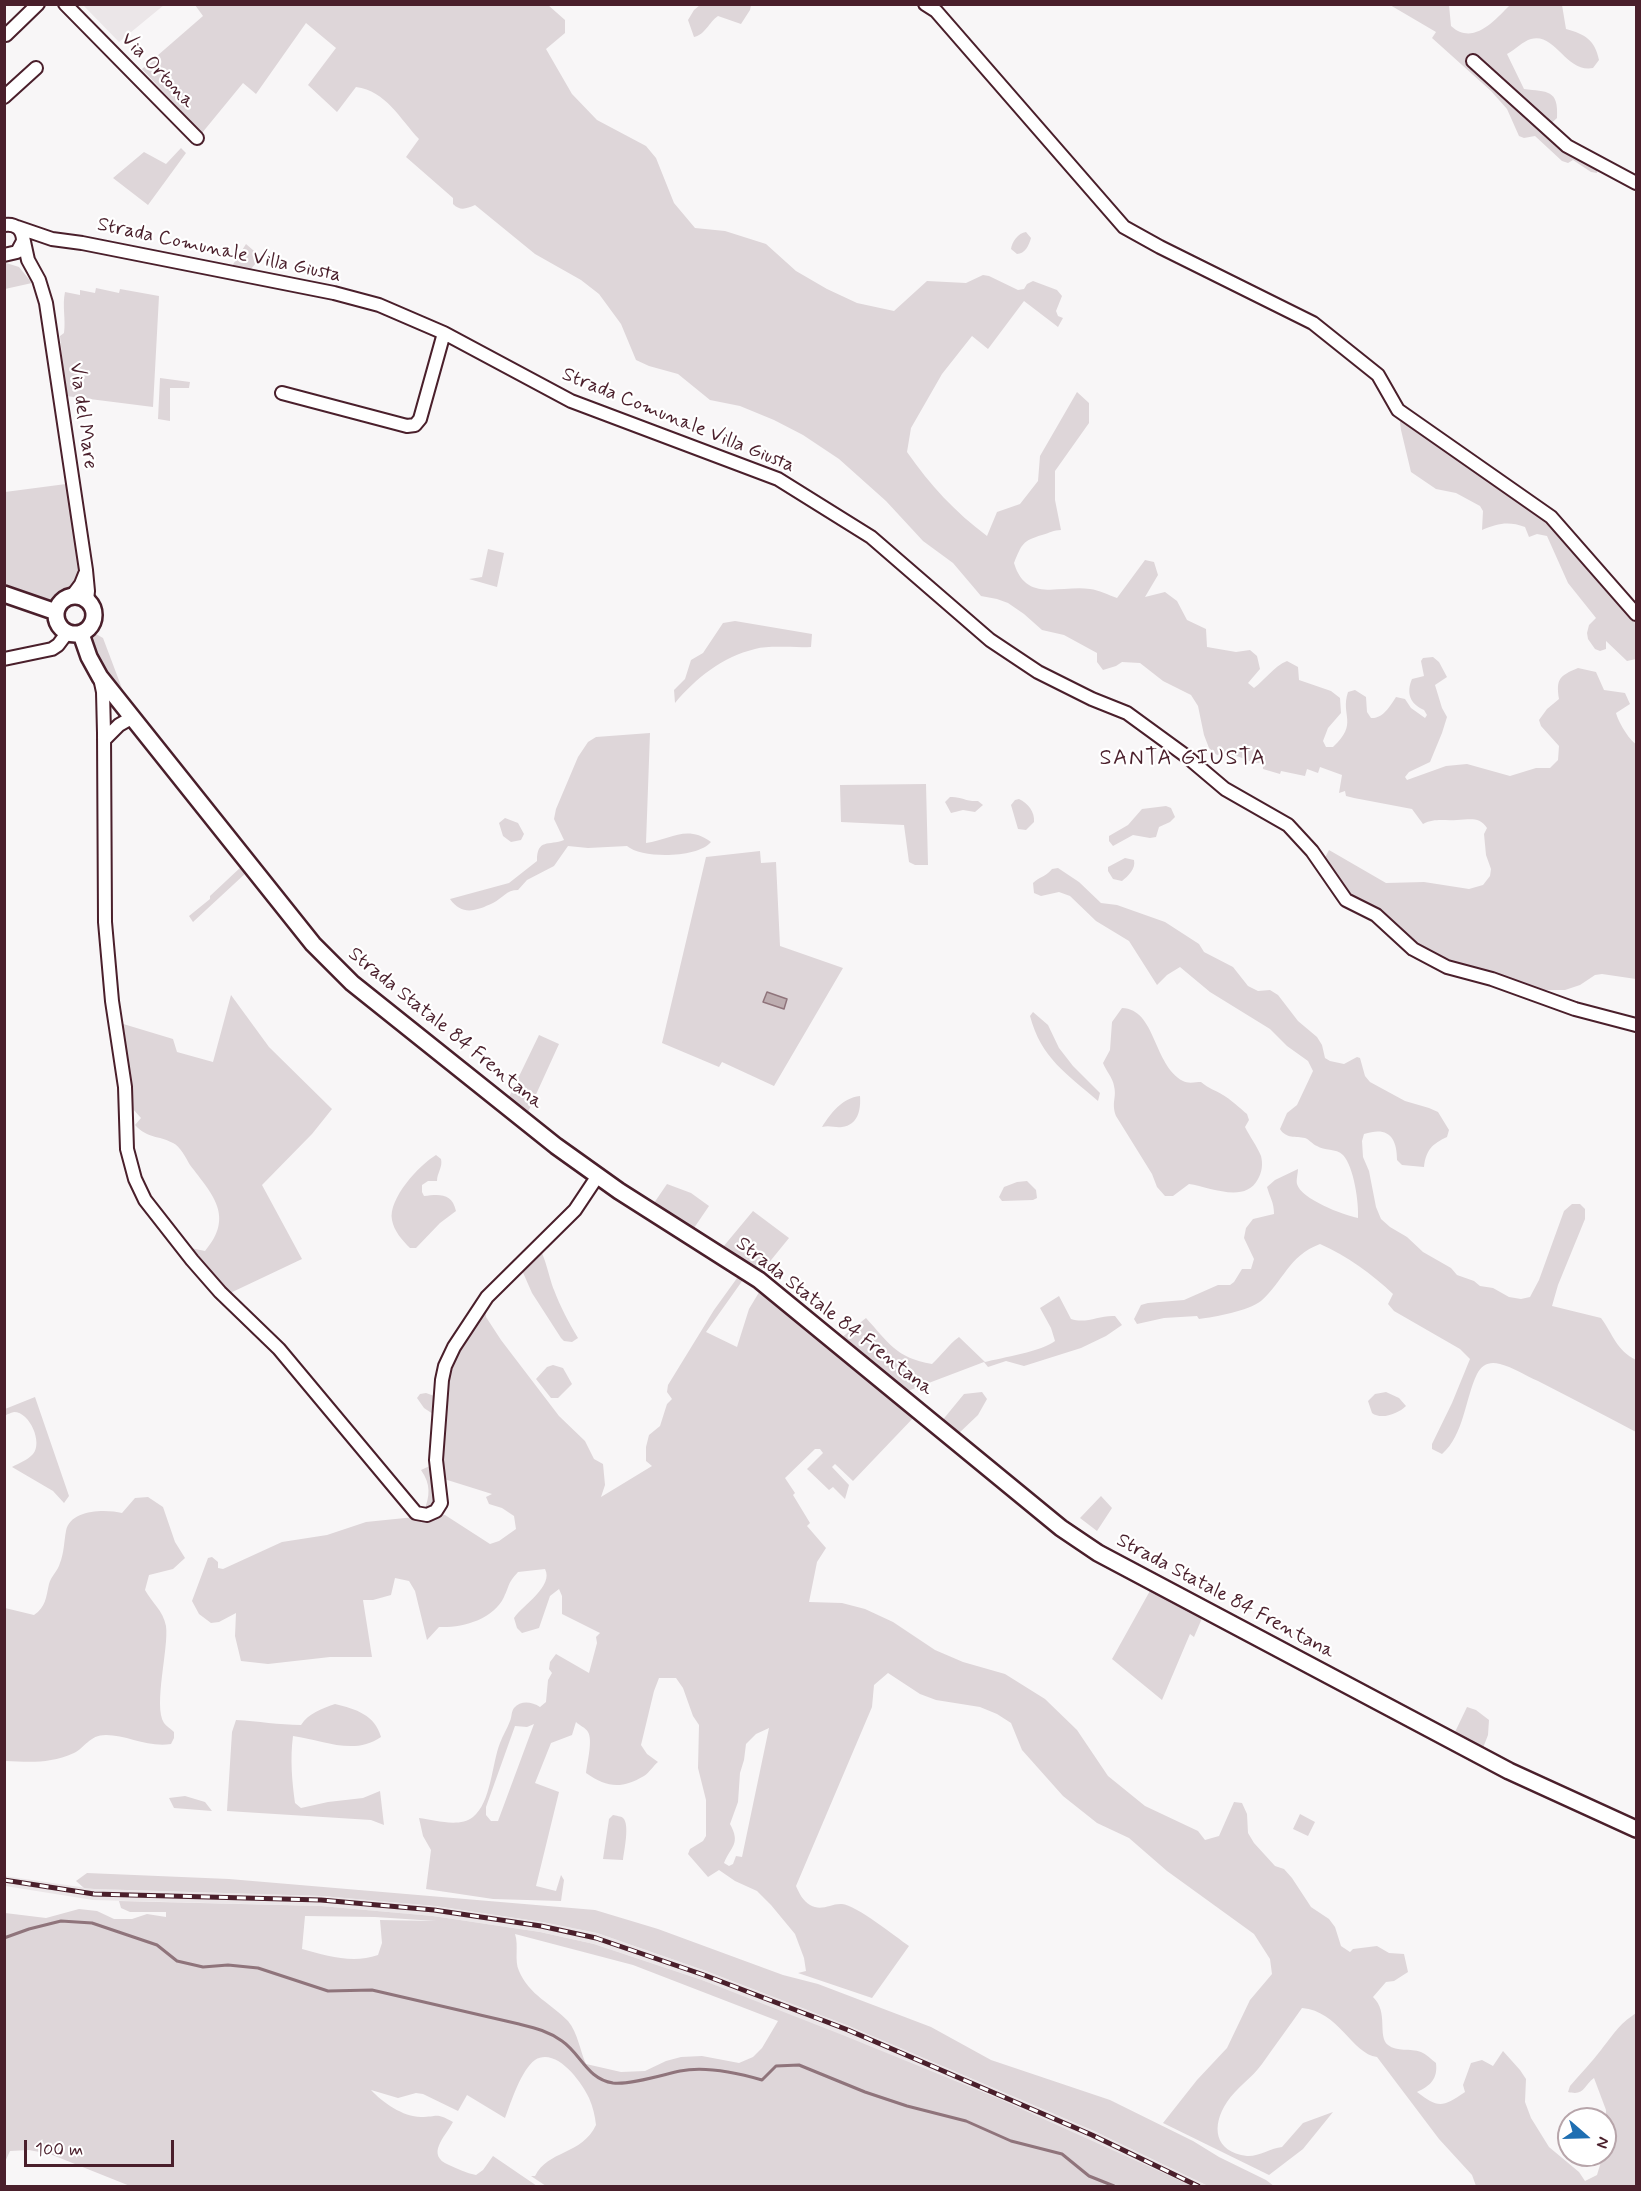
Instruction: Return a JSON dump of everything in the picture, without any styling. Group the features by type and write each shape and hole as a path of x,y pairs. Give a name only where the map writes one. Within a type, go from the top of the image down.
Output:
{"main road":[{"path":"4,594 56,612"},
{"path":"80,598 93,607 94,618 90,628 74,633 59,626 56,612 61,602 80,598"},
{"name":"Strada Statale 84 Frentana","path":"74,633 100,676 270,892 334,966 428,1046 597,1177 759,1280 1061,1528 1098,1553 1509,1771 1636,1829"}],"street":[{"path":"5,35 38,4"},
{"name":"Via Ortona","path":"65,4 197,138"},
{"path":"925,4 936,10 1124,227 1160,248 1313,323 1378,375 1398,410 1551,517 1636,614"},
{"path":"1473,61 1567,146 1636,183"},
{"path":"4,97 36,68"},
{"path":"15,240 52,239"},
{"path":"15,240 52,239"},
{"name":"Strada Comunale Villa Giusta","path":"52,239 334,293 399,312 444,333 571,401 778,479 861,531 990,640 1038,672 1128,713 1186,756 1225,789 1288,825 1312,851 1346,900 1376,915 1413,949 1447,967 1492,979 1575,1009 1636,1025"},
{"path":"15,240 24,262 33,271"},
{"name":"Via del Mare","path":"15,240 39,280 46,303 86,570 88,591 80,598"},
{"path":"282,393 407,426 416,425 420,419 444,333"},
{"path":"4,659 52,649 74,633"},
{"path":"100,676 103,692 104,740 105,922 112,1001 125,1087 127,1149 135,1179 145,1200 192,1260 220,1292 285,1356 416,1513 427,1515 436,1511 441,1503 436,1460 442,1380 445,1366 454,1347 487,1297 575,1210 597,1177"},
{"path":"104,740 119,724 133,717"}],"shaded area":[{"path":"83,5 164,5 119,42"},
{"path":"195,5 548,5 565,20 565,33 546,49 572,94 597,120 646,146 656,158 674,203 695,228 725,231 766,244 796,271 827,289 857,303 894,311 927,281 966,283 983,275 1018,290 1024,289 1033,281 1057,290 1062,296 1056,311 1058,316 1063,318 1058,327 1024,301 988,349 972,336 942,374 911,428 907,452 934,487 954,508 987,536 997,512 1020,504 1038,481 1040,456 1077,392 1089,403 1089,423 1055,471 1055,500 1061,530 1035,537 1023,544 1014,563 1019,575 1035,588 1090,589 1117,598 1145,560 1154,562 1158,575 1145,597 1165,592 1177,601 1187,620 1206,629 1207,647 1236,652 1250,650 1257,656 1260,669 1248,683 1254,688 1278,666 1287,661 1298,667 1299,680 1331,691 1340,698 1341,713 1328,728 1323,741 1326,747 1333,747 1345,732 1348,692 1355,690 1366,697 1367,712 1371,718 1383,714 1396,697 1405,699 1411,708 1425,718 1427,715 1412,701 1409,689 1412,679 1424,676 1421,661 1423,658 1433,657 1439,662 1447,677 1435,685 1447,717 1430,762 1409,772 1405,777 1407,780 1446,766 1467,764 1510,776 1536,768 1550,768 1558,760 1559,746 1541,726 1539,720 1559,699 1558,687 1563,676 1578,668 1596,672 1604,690 1625,693 1630,704 1616,713 1624,730 1636,744 1636,979 1602,974 1595,975 1580,985 1565,990 1534,990 1476,969 1443,961 1422,948 1393,921 1374,915 1364,908 1319,869 1329,850 1386,883 1424,882 1469,889 1483,885 1490,876 1491,869 1486,855 1484,834 1487,828 1481,822 1474,820 1435,820 1423,824 1412,809 1346,796 1345,791 1339,793 1342,775 1320,767 1318,773 1307,769 1305,776 1281,771 1280,774 1263,769 1263,763 1231,754 1217,755 1209,748 1198,706 1191,695 1163,681 1140,663 1122,662 1103,670 1097,662 1097,653 1064,635 1042,630 1008,603 981,596 953,563 923,541 886,501 839,459 803,435 774,420 740,406 710,400 678,374 636,360 621,324 599,294 581,280 535,254 475,205 469,208 458,208 453,204 453,198 406,157 419,139 384,100 376,94 356,87 337,112 308,85 336,48 306,23 256,94 243,83 202,133 142,69 203,16"},
{"path":"700,5 751,5 741,24 718,16 701,34 694,37 688,20"},
{"path":"1390,5 1449,5 1451,26 1467,33 1483,29 1510,5 1562,5 1566,29 1584,36 1595,47 1599,60 1593,68 1575,65 1554,46 1539,38 1528,40 1507,54 1524,89 1545,92 1554,97 1557,118 1545,129 1597,169 1597,173 1591,172 1573,160 1568,163 1562,161 1535,136 1524,138 1519,136 1507,109 1491,91 1432,38 1436,32"},
{"path":"181,148 186,153 148,205 113,178 144,152 166,164"},
{"path":"1026,232 1031,238 1029,243 1024,251 1017,254 1011,249 1013,244 1018,236"},
{"path":"246,244 261,257 250,270 232,266"},
{"path":"6,263 19,267 32,283 5,289"},
{"path":"96,288 119,293 120,289 159,296 153,407 66,396 60,336 64,333 65,292 80,295 80,290 95,293"},
{"path":"160,378 190,382 189,388 170,388 170,421 158,419"},
{"path":"1399,414 1554,528 1636,620 1636,659 1627,661 1606,641 1606,649 1600,651 1595,649 1587,633 1589,625 1596,618 1568,583 1547,536 1537,534 1529,537 1525,527 1509,523 1482,530 1483,511 1480,506 1456,493 1436,489 1411,472"},
{"path":"66,484 78,550 78,577 67,593 55,599 38,599 5,585 5,492"},
{"path":"488,549 504,553 497,587 469,579 482,577"},
{"path":"735,621 812,634 811,647 768,647 732,657 710,670 675,703 674,690 685,679 691,660 703,653 723,623"},
{"path":"96,634 103,638 126,699 91,656 87,641"},
{"path":"650,733 646,843 686,834 694,834 711,842 694,851 670,855 645,853 627,846 588,848 568,846 554,866 527,880 518,890 507,893 487,906 475,910 464,910 450,899 509,883 537,861 539,849 542,846 564,840 554,819 556,809 578,757 588,742 596,737"},
{"path":"926,784 928,865 915,865 909,862 904,825 841,822 840,785"},
{"path":"950,797 978,801 983,805 975,812 963,810 951,813 945,802"},
{"path":"1019,799 1028,805 1033,815 1034,822 1026,830 1018,829 1011,805"},
{"path":"1166,806 1171,808 1175,817 1159,827 1156,837 1133,835 1113,846 1109,841 1109,836 1128,825 1142,809"},
{"path":"505,818 518,823 524,834 521,840 511,842 503,836 499,823"},
{"path":"760,851 761,863 776,862 780,946 843,968 774,1086 722,1062 719,1067 662,1043 706,857"},
{"path":"1125,858 1134,860 1133,869 1122,881 1113,879 1108,867"},
{"path":"242,866 247,872 193,922 189,916 210,899 210,896"},
{"path":"1058,868 1079,882 1101,903 1117,905 1165,922 1199,944 1204,952 1233,967 1248,986 1258,991 1270,990 1278,995 1298,1021 1317,1037 1322,1045 1325,1058 1344,1064 1357,1057 1360,1058 1365,1076 1370,1082 1405,1101 1438,1112 1449,1130 1447,1137 1431,1148 1426,1156 1424,1167 1402,1165 1397,1160 1397,1152 1390,1135 1379,1131 1364,1134 1363,1157 1369,1171 1376,1207 1381,1219 1407,1237 1423,1252 1451,1268 1457,1275 1474,1281 1480,1286 1493,1288 1509,1297 1521,1299 1530,1297 1539,1280 1564,1211 1572,1204 1580,1204 1585,1209 1585,1219 1558,1285 1552,1306 1601,1318 1619,1347 1636,1360 1636,1432 1515,1369 1493,1363 1484,1366 1477,1374 1460,1427 1449,1446 1442,1454 1432,1449 1432,1444 1470,1359 1460,1349 1394,1311 1388,1304 1393,1294 1368,1273 1320,1244 1309,1249 1293,1262 1269,1293 1255,1305 1206,1318 1199,1319 1197,1316 1164,1318 1137,1324 1134,1319 1141,1305 1184,1300 1218,1285 1230,1285 1242,1269 1251,1269 1254,1259 1244,1238 1246,1228 1253,1219 1274,1214 1267,1187 1275,1180 1298,1169 1297,1184 1306,1195 1333,1210 1358,1218 1355,1185 1343,1155 1334,1150 1320,1148 1305,1138 1288,1136 1280,1129 1287,1113 1297,1105 1313,1071 1308,1061 1287,1046 1270,1029 1210,992 1180,967 1157,985 1129,941 1096,921 1070,896 1059,892 1041,896 1034,893 1033,883 1052,869"},
{"path":"767,992 787,999 784,1009 763,1002"},
{"path":"231,995 269,1047 332,1109 312,1134 262,1185 302,1259 226,1295 186,1247 205,1251 218,1227 217,1206 206,1186 176,1145 144,1133 135,1125 141,1118 132,1108 120,1023 173,1039 177,1052 213,1062"},
{"path":"1122,1008 1133,1011 1142,1018 1173,1073 1185,1082 1201,1082 1226,1097 1247,1114 1249,1120 1245,1127 1262,1162 1259,1176 1252,1187 1245,1191 1226,1192 1189,1184 1173,1196 1165,1196 1157,1187 1152,1174 1116,1116 1113,1083 1103,1063 1110,1050 1112,1022"},
{"path":"1033,1012 1048,1025 1059,1048 1073,1066 1100,1093 1098,1101 1056,1064 1048,1054 1035,1031 1030,1016"},
{"path":"539,1035 559,1044 528,1112 509,1097"},
{"path":"860,1096 859,1111 852,1123 842,1127 822,1127 842,1103"},
{"path":"436,1155 441,1159 437,1181 428,1181 422,1185 422,1192 424,1196 445,1196 452,1201 456,1211 440,1223 416,1248 410,1248 395,1228 392,1212 406,1183 421,1166"},
{"path":"1027,1181 1036,1190 1037,1198 1002,1201 999,1197 1004,1187"},
{"path":"667,1184 691,1193 709,1206 694,1228 654,1203"},
{"path":"753,1211 789,1238 763,1270 723,1247"},
{"path":"540,1249 556,1296 578,1338 572,1342 561,1338 532,1293 521,1268"},
{"path":"740,1274 745,1277 706,1332 737,1347 749,1309 761,1289 916,1415 853,1481 835,1464 832,1467 849,1485 845,1499 833,1487 829,1490 807,1469 823,1453 820,1449 815,1449 785,1478 810,1523 807,1526 826,1548 817,1562 809,1602 842,1603 865,1609 893,1622 935,1650 963,1662 1005,1674 1045,1699 1077,1730 1108,1776 1145,1806 1198,1831 1205,1840 1219,1836 1234,1802 1242,1803 1247,1814 1248,1833 1254,1843 1275,1866 1284,1869 1311,1907 1329,1919 1335,1927 1341,1946 1350,1952 1353,1949 1377,1946 1389,1953 1404,1954 1408,1972 1394,1981 1386,1982 1373,1997 1381,2010 1383,2036 1388,2045 1421,2052 1436,2063 1434,2078 1426,2087 1417,2092 1435,2103 1451,2101 1465,2092 1463,2085 1471,2063 1482,2060 1493,2066 1503,2051 1526,2079 1525,2102 1531,2118 1549,2147 1557,2154 1557,2167 1573,2167 1585,2181 1597,2175 1599,2167 1617,2167 1617,2107 1605,2107 1594,2078 1578,2093 1568,2092 1570,2086 1616,2030 1636,2013 1636,2186 1476,2186 1472,2175 1439,2139 1377,2057 1360,2048 1326,2017 1302,2008 1258,2069 1227,2102 1219,2120 1218,2129 1222,2143 1228,2149 1236,2154 1251,2156 1282,2147 1303,2123 1333,2112 1303,2149 1269,2175 1163,2123 1197,2080 1227,2048 1250,2000 1272,1974 1270,1959 1254,1934 1167,1871 1129,1838 1097,1823 1063,1796 1022,1750 1011,1723 980,1707 936,1700 920,1694 888,1673 874,1685 872,1707 796,1886 803,1899 810,1905 819,1908 838,1904 848,1906 866,1915 909,1946 872,1998 798,1973 806,1971 795,1934 771,1905 757,1891 735,1881 719,1870 708,1877 688,1854 690,1849 703,1841 706,1836 706,1800 698,1768 699,1725 693,1716 683,1688 676,1678 659,1678 641,1745 647,1754 658,1762 636,1780 615,1785 601,1782 586,1773 590,1746 589,1736 586,1729 576,1722 572,1735 551,1743 535,1783 559,1792 536,1886 556,1891 561,1875 564,1880 561,1901 493,1899 426,1889 431,1850 423,1836 419,1818 454,1823 467,1820 479,1811 487,1793 497,1751 514,1708 527,1703 540,1707 546,1702 548,1680 552,1673 549,1669 550,1662 556,1654 589,1673 597,1643 596,1637 600,1633 562,1614 562,1596 559,1589 550,1596 539,1628 522,1633 517,1628 514,1618 542,1589 547,1575 545,1569 518,1572 510,1582 499,1605 492,1612 467,1624 439,1627 427,1640 415,1591 409,1581 395,1578 391,1595 363,1600 372,1657 330,1657 268,1664 241,1661 235,1636 236,1613 219,1622 211,1623 199,1614 192,1601 208,1558 212,1557 218,1562 218,1568 223,1569 282,1542 327,1535 366,1522 405,1518 445,1515 490,1544 499,1541 516,1529 514,1516 502,1508 489,1504 486,1497 492,1494 441,1478 441,1419 447,1373 458,1347 485,1305 486,1317 501,1340 559,1416 585,1441 594,1459 603,1464 605,1485 601,1497 652,1466 646,1461 646,1447 649,1435 660,1426 667,1404 672,1399 667,1392 668,1385 714,1310","holes":["534,1724 498,1821 491,1821 486,1815 486,1807 515,1726 527,1727","769,1728 742,1857 736,1856 733,1864 729,1866 724,1863 735,1841 730,1824 738,1802 740,1773 746,1744 756,1734"]},
{"path":"1059,1296 1071,1319 1115,1316 1122,1325 1081,1348 1024,1366 1006,1361 988,1367 984,1362 905,1392 841,1338 866,1318 887,1342 910,1358 932,1364 959,1337 985,1362 1032,1351 1055,1341 1040,1308"},
{"path":"553,1365 563,1368 572,1384 558,1398 551,1398 536,1379 547,1367"},
{"path":"982,1392 987,1399 978,1415 957,1435 941,1422 964,1394"},
{"path":"1386,1392 1399,1398 1406,1406 1389,1415 1380,1416 1372,1413 1368,1401 1375,1394"},
{"path":"426,1393 440,1398 439,1418 424,1408 417,1398 420,1394"},
{"path":"35,1397 69,1496 64,1503 53,1491 12,1467 33,1454 36,1449 36,1436 30,1422 25,1417 14,1412 5,1416 5,1409"},
{"path":"434,1464 436,1505 424,1511 428,1490 427,1480 421,1470"},
{"path":"1101,1496 1112,1508 1097,1531 1080,1518"},
{"path":"148,1497 163,1507 175,1542 185,1558 173,1569 149,1575 145,1590 165,1620 166,1636 160,1704 164,1723 174,1732 171,1744 155,1744 106,1735 95,1737 78,1751 56,1759 40,1762 5,1761 5,1608 34,1615 41,1609 50,1581 58,1569 66,1531 74,1518 98,1511 122,1513 135,1498"},
{"path":"1151,1589 1203,1616 1194,1637 1190,1634 1162,1700 1112,1659"},
{"path":"335,1704 364,1714 374,1723 381,1737 371,1743 349,1746 293,1736 292,1770 295,1803 301,1808 363,1798 380,1791 384,1825 371,1820 227,1811 232,1732 236,1720 301,1725 312,1714"},
{"path":"1467,1707 1476,1710 1489,1720 1488,1735 1483,1748 1455,1732"},
{"path":"185,1796 205,1802 212,1811 174,1808 169,1798"},
{"path":"1300,1814 1315,1822 1308,1836 1293,1829"},
{"path":"613,1815 620,1816 625,1821 626,1838 623,1860 603,1859 609,1819"},
{"path":"87,1873 229,1879 595,1910 658,1929 783,1975 818,1984 931,2027 991,2060 1110,2100 1193,2141 1274,2186 1208,2186 1094,2131 849,2026 706,1971 597,1933 542,1922 435,1906 322,1896 84,1888 76,1881"},
{"path":"4,1876 94,1889 322,1896 435,1906 542,1922 597,1933 706,1971 849,2026 1094,2131 1208,2186 1184,2186 702,1980 594,1944 540,1932 433,1916 321,1906 93,1900 5,1886"},
{"path":"119,1901 321,1906 433,1916 540,1932 594,1944 702,1980 845,2036 997,2098 1192,2186 546,2186 531,2176 535,2176 548,2161 582,2142 596,2125 589,2098 574,2075 559,2062 543,2057 535,2060 525,2071 505,2118 467,2095 458,2111 423,2094 416,2093 398,2098 371,2090 400,2112 421,2117 439,2116 453,2122 439,2145 438,2156 442,2161 476,2175 483,2170 493,2156 537,2186 130,2186 50,2154 29,2150 10,2151 5,2162 5,1913 46,1918 79,1909 97,1911 114,1919 132,1919 147,1914 166,1917 166,1912 130,1912 121,1908","holes":["305,1916 375,1917 436,1921 380,1920 382,1943 378,1955 350,1959 302,1949","515,1934 633,1965 778,2021 762,2048 753,2057 739,2063 702,2056 681,2057 645,2071 621,2072 586,2064 577,2036 568,2021 535,1993 523,1979 518,1967"]}],"waterway":[{"path":"4,1938 61,1921 92,1923 157,1945 177,1961 203,1967 228,1965 258,1968 328,1991 372,1990 519,2024 541,2030 557,2038 569,2046 597,2077 613,2083 628,2083 680,2071 700,2069 762,2080 776,2066 799,2065 865,2092 907,2106 966,2121 1011,2141 1062,2154 1089,2176 1114,2186"}],"railway":[{"path":"4,1880 94,1894 321,1900 434,1910 541,1926 596,1938 704,1975 848,2030 1092,2135 1198,2186"}],"district":[{"name":"SANTA GIUSTA","path":"1183,759"}]}
